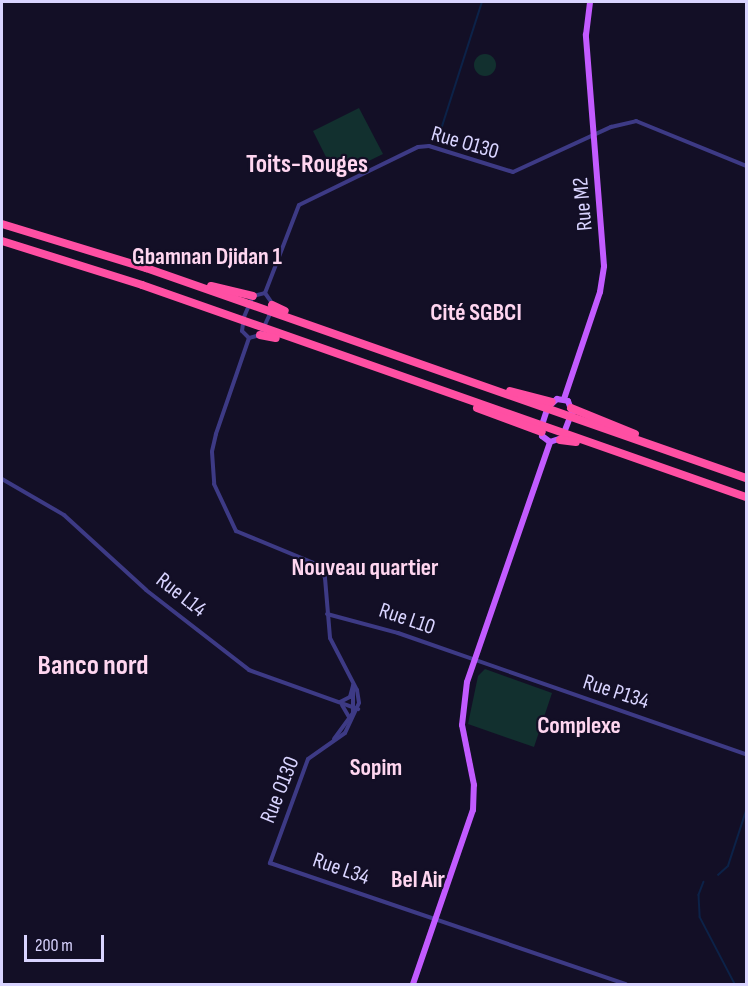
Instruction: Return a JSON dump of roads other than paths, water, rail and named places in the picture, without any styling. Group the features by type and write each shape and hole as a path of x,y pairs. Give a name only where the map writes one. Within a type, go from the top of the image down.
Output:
{"highway":[{"path":"2,224 146,268 747,478"},
{"path":"2,241 142,285 239,322 271,331 747,497"},
{"path":"146,268 253,296"},
{"path":"272,305 369,346"},
{"path":"261,335 350,359"},
{"path":"430,367 552,402"},
{"path":"423,385 542,432"},
{"path":"571,408 689,458"},
{"path":"560,440 681,474"}],"main road":[{"name":"Rue M2","path":"564,399 604,273 586,35 590,2"},
{"path":"564,399 571,408 560,440 549,442 542,432 552,402 564,399"},
{"path":"412,984 474,803 462,716 475,660 549,442"}],"street":[{"name":"Rue O130","path":"265,293 291,218 309,197 418,147 513,172 594,134 626,122 645,123 747,166"},
{"path":"265,293 272,305 261,335 249,338 239,322 253,296 265,293"},
{"name":"Rue O130","path":"249,338 216,434 212,452 214,483 236,531 321,566 332,645 353,682 356,708 349,729 308,759 270,863"},
{"name":"Rue L14","path":"2,479 64,515 146,590 249,670 356,708"},
{"name":"Rue L10","path":"327,614 347,617 475,660"},
{"name":"Rue P134","path":"475,660 747,754"},
{"path":"333,701 347,699 353,682"},
{"path":"339,703 348,711 350,721"},
{"name":"Rue O130","path":"334,740 350,721 356,708"},
{"name":"Rue L34","path":"270,863 626,984"}],"waterway":[{"path":"437,142 482,2"},
{"path":"718,875 728,866 746,811"},
{"path":"704,882 699,895 700,917 735,984"}],"district":[{"name":"Toits-Rouges","path":"307,165"},
{"name":"Gbamnan Djidan 1","path":"207,257"},
{"name":"Cité SGBCI","path":"476,313"},
{"name":"Nouveau quartier","path":"365,568"},
{"name":"Banco nord","path":"93,666"},
{"name":"Complexe","path":"579,726"},
{"name":"Sopim","path":"376,768"},
{"name":"Bel Air","path":"418,880"}]}
